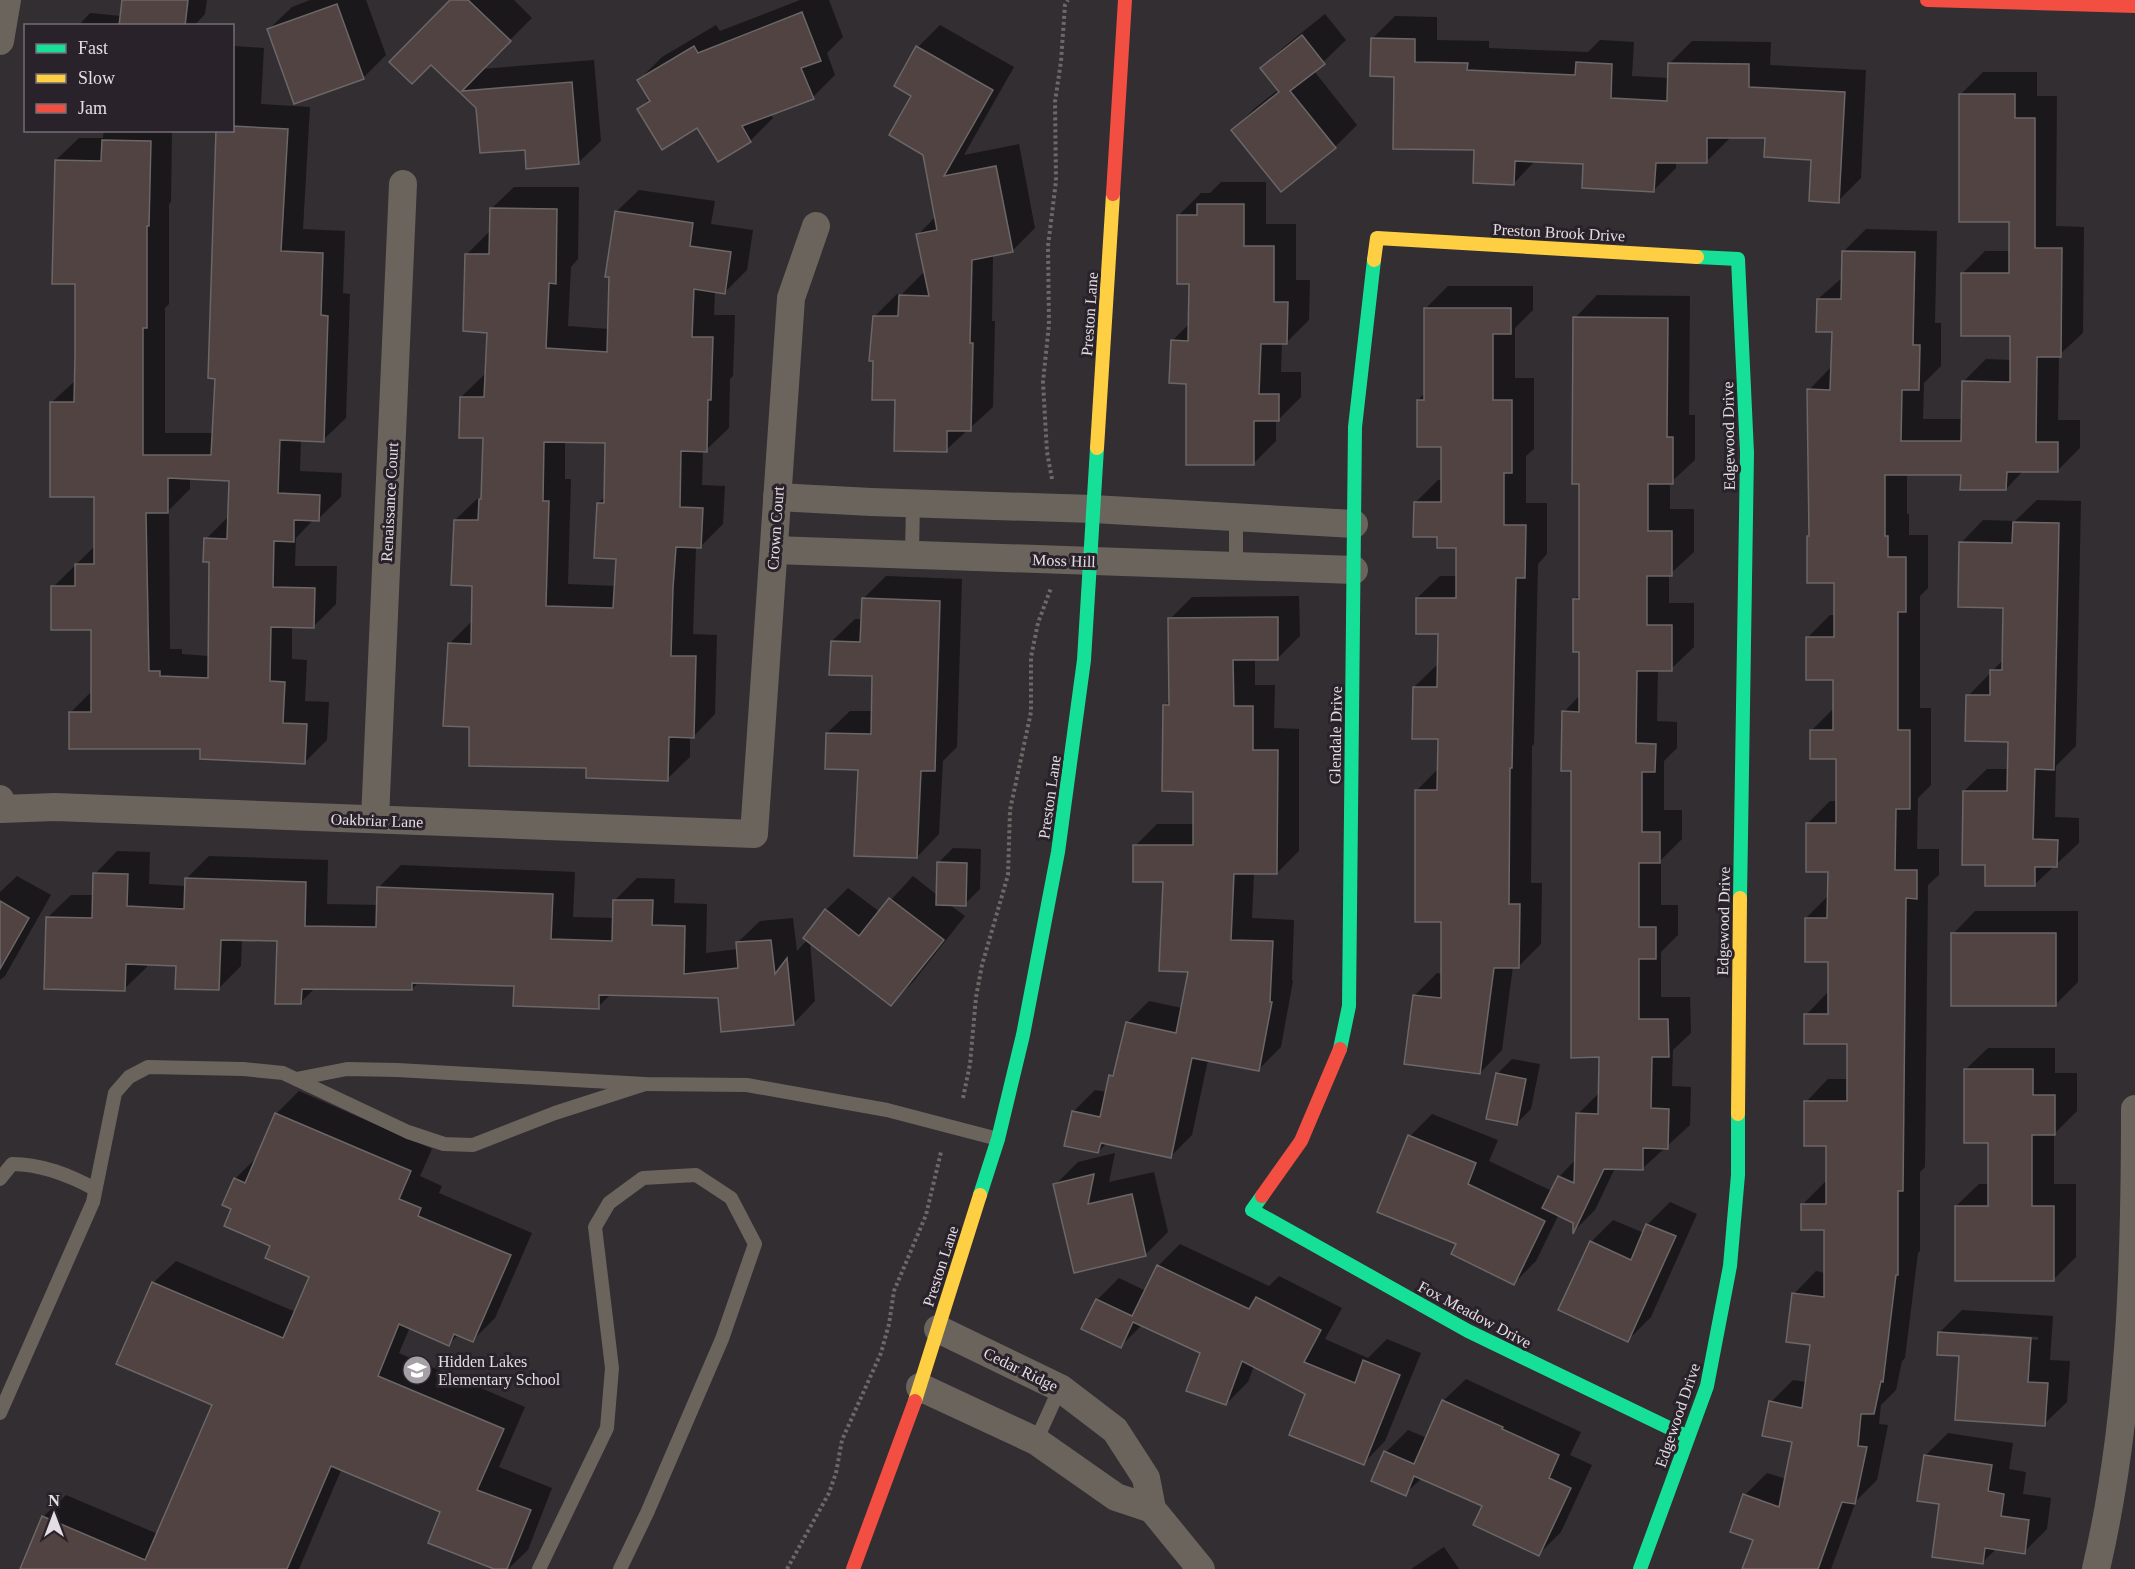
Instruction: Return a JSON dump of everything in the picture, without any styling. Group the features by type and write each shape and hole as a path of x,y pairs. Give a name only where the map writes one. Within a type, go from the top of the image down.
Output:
{"street":[{"path":"0,41 7,0"},
{"name":"Preston Lane","path":"853,1569 920,1387 998,1139 1023,1035 1059,852 1084,660 1125,0"},
{"path":"1927,0 2135,6"},
{"name":"Renaissance Court","path":"375,819 403,184"},
{"name":"Crown Court","path":"753,834 791,298 816,226"},
{"name":"Preston Brook Drive","path":"1377,238 1738,259"},
{"name":"Glendale Drive","path":"1252,1210 1301,1141 1339,1055 1349,1006 1355,427 1377,238"},
{"name":"Edgewood Drive","path":"1640,1569 1707,1386 1730,1266 1738,1175 1738,999 1747,453 1738,259"},
{"path":"777,497 1093,509 1354,524"},
{"name":"Moss Hill","path":"774,550 1354,570"},
{"path":"0,799 1,809"},
{"name":"Oakbriar Lane","path":"1,809 55,807 753,834"},
{"path":"2096,1569 2104,1534 2125,1395 2135,1224 2135,1108"},
{"name":"Fox Meadow Drive","path":"1252,1210 1468,1331 1688,1437"},
{"name":"Cedar Ridge","path":"938,1329 1060,1388 1115,1430 1146,1478 1152,1509 1202,1569"},
{"path":"920,1387 1036,1441 1116,1497 1152,1509"}],"lane":[{"path":"912,554 913,503"},
{"path":"1236,517 1236,566"},
{"path":"0,1413 93,1202 115,1093 129,1077 148,1067 243,1069 283,1073 408,1132 444,1143 473,1144 555,1113 645,1084"},
{"path":"296,1079 347,1069 645,1084 747,1085 887,1110 998,1139"},
{"path":"0,1179 12,1164 32,1164 74,1177 95,1190"},
{"path":"539,1569 607,1428 612,1368 595,1227 609,1203 643,1178 696,1175 731,1198 755,1244 722,1339 647,1513 620,1569"},
{"path":"1036,1441 1060,1388"}],"path":[{"path":"787,1569 829,1493 836,1473 842,1440 881,1353 894,1291 926,1215 941,1152"}],"building":[{"path":"122,0 188,0 185,24 119,24"},
{"path":"450,0 468,0 511,41 462,91 572,82 579,164 526,169 525,150 480,153 476,108 431,65 412,84 389,62"},
{"path":"337,4 364,79 294,104 267,29"},
{"path":"802,12 821,61 801,68 814,99 742,126 751,142 718,162 697,128 662,150 637,109 650,101 637,80 694,46 698,53"},
{"path":"1302,35 1325,64 1290,91 1336,148 1281,192 1231,130 1279,92 1260,68"},
{"path":"1371,38 1415,39 1415,62 1468,63 1467,70 1575,75 1576,62 1612,64 1611,98 1667,101 1668,63 1749,64 1749,87 1845,92 1839,203 1809,201 1811,160 1764,157 1765,138 1707,138 1707,163 1656,163 1654,192 1582,188 1583,164 1515,161 1514,185 1473,183 1474,150 1393,149 1394,77 1370,76"},
{"path":"916,46 993,90 944,176 996,166 1013,252 972,260 971,431 947,431 947,452 894,451 895,400 872,400 873,361 869,361 873,316 898,316 899,295 929,296 916,234 937,230 923,155 889,135 911,96 894,86"},
{"path":"1959,94 2015,94 2015,118 2035,118 2035,248 2062,248 2061,357 2037,357 2036,442 2058,442 2058,472 2007,472 2006,490 1960,490 1961,475 1885,475 1885,536 1888,536 1888,557 1906,557 1906,612 1898,612 1898,730 1910,730 1910,809 1896,809 1895,870 1917,870 1917,899 1906,898 1903,1191 1898,1191 1898,1275 1896,1275 1883,1382 1881,1381 1874,1414 1861,1414 1858,1446 1867,1447 1855,1504 1842,1502 1818,1569 1742,1569 1753,1540 1730,1532 1743,1494 1779,1507 1792,1442 1762,1436 1769,1401 1802,1408 1810,1345 1786,1342 1792,1293 1824,1297 1824,1230 1801,1230 1801,1204 1826,1204 1826,1146 1804,1146 1804,1101 1847,1101 1847,1044 1804,1044 1804,1014 1828,1014 1828,962 1805,962 1805,918 1827,918 1828,872 1806,872 1806,823 1836,823 1836,759 1810,759 1810,730 1833,730 1833,680 1806,680 1806,637 1834,637 1834,583 1807,583 1807,536 1809,536 1807,389 1830,390 1832,332 1816,332 1817,299 1841,299 1842,251 1915,252 1913,345 1920,345 1919,390 1902,390 1901,441 1961,441 1962,381 2010,382 2010,336 1961,336 1961,273 2009,273 2009,222 1959,222"},
{"path":"234,126 288,129 281,251 323,253 321,315 328,316 324,442 280,440 278,493 320,495 319,521 294,520 294,542 274,541 273,587 315,588 314,628 271,627 270,681 285,682 283,723 307,724 305,764 200,759 200,749 69,749 69,712 91,712 91,630 51,630 51,586 75,586 75,564 94,564 94,497 50,497 50,402 74,402 75,358 75,284 52,284 55,160 101,161 102,140 151,141 149,226 147,226 147,328 143,328 143,455 211,455 215,379 208,378 216,132 234,132","holes":["168,478 229,481 227,539 204,538 203,562 209,562 208,678 160,676 160,671 149,671 146,513 168,513"]},
{"path":"1197,204 1244,204 1244,246 1274,246 1274,302 1288,302 1287,344 1261,344 1259,394 1279,394 1279,421 1254,421 1254,465 1186,465 1186,384 1169,383 1171,340 1188,341 1189,284 1177,284 1177,215 1197,215"},
{"path":"490,208 557,209 556,284 549,283 546,348 607,352 609,277 605,277 615,211 693,223 690,246 731,252 725,294 694,289 692,337 713,337 711,400 708,400 707,452 681,451 680,507 703,508 701,548 676,547 671,656 696,656 694,738 669,737 668,781 586,778 586,768 469,766 469,727 443,726 448,643 471,644 472,586 451,585 454,520 478,520 479,499 481,499 483,438 459,438 460,397 484,397 487,333 463,331 465,254 489,254","holes":["544,442 605,443 604,503 597,503 594,558 616,559 613,608 546,606 549,501 543,501"]},
{"path":"1424,308 1511,308 1511,334 1493,334 1493,400 1512,400 1512,473 1504,473 1504,525 1526,525 1525,578 1516,578 1512,768 1510,768 1509,904 1520,904 1519,968 1494,968 1480,1074 1404,1064 1413,995 1441,998 1441,922 1415,922 1415,790 1437,790 1438,739 1412,739 1413,687 1437,687 1438,634 1416,634 1416,598 1456,598 1456,548 1437,548 1437,537 1413,537 1414,502 1441,502 1441,447 1417,447 1417,400 1424,400"},
{"path":"1573,317 1668,318 1667,437 1673,437 1673,484 1648,484 1648,531 1672,531 1672,576 1647,576 1647,625 1672,625 1672,671 1637,671 1636,743 1656,744 1655,772 1642,772 1642,832 1660,832 1660,863 1639,863 1639,927 1656,927 1656,959 1639,959 1639,1019 1668,1019 1669,1057 1652,1057 1651,1108 1669,1109 1668,1149 1643,1148 1643,1170 1604,1169 1573,1234 1573,1223 1542,1208 1558,1176 1574,1183 1576,1113 1598,1114 1599,1057 1571,1058 1571,771 1561,771 1562,711 1579,712 1579,652 1573,652 1573,599 1579,599 1579,484 1572,484"},
{"path":"2013,522 2059,523 2054,770 2035,769 2033,839 2058,840 2057,867 2035,867 2035,886 1985,886 1985,865 1962,865 1963,791 2007,791 2008,742 1965,741 1966,695 1990,695 1990,670 2002,670 2003,608 1958,607 1959,542 2012,543"},
{"path":"862,598 940,601 935,771 921,771 917,858 854,856 858,770 825,769 826,733 871,734 872,676 829,675 831,641 860,642"},
{"path":"1278,617 1278,660 1233,660 1234,706 1253,706 1253,750 1278,750 1277,874 1234,874 1231,940 1273,941 1270,1002 1272,1002 1259,1071 1192,1058 1171,1158 1101,1143 1098,1153 1064,1146 1072,1111 1100,1117 1109,1075 1113,1076 1126,1022 1176,1033 1188,972 1159,971 1163,882 1133,882 1133,845 1193,845 1193,792 1162,791 1163,705 1169,705 1168,618"},
{"path":"937,862 967,863 966,906 936,905"},
{"path":"93,873 128,874 127,906 184,909 185,878 306,882 305,926 376,927 377,887 553,894 551,939 612,941 613,900 653,900 652,925 685,926 684,974 738,968 736,942 771,940 775,974 787,958 794,1025 721,1032 718,998 599,995 599,1009 513,1006 514,986 412,983 412,990 302,989 301,1004 275,1004 277,941 221,940 219,990 175,989 176,966 126,964 125,991 44,989 46,917 92,918"},
{"path":"889,898 944,940 891,1006 803,938 825,909 859,936"},
{"path":"0,901 29,918 0,969"},
{"path":"1951,933 2056,933 2056,1006 1951,1006"},
{"path":"1964,1069 2033,1069 2033,1095 2055,1095 2055,1135 2032,1135 2032,1206 2054,1206 2054,1281 1955,1281 1955,1206 1988,1206 1988,1143 1964,1143"},
{"path":"1496,1073 1526,1079 1517,1125 1486,1119"},
{"path":"275,1113 411,1171 399,1199 421,1208 418,1216 511,1255 473,1342 454,1334 449,1346 399,1324 378,1376 504,1429 477,1490 531,1510 507,1569 494,1569 428,1543 440,1512 331,1466 287,1569 20,1569 42,1516 145,1560 212,1405 116,1364 152,1282 283,1338 309,1277 265,1258 270,1246 224,1226 231,1209 222,1205 234,1178 245,1183"},
{"path":"1408,1135 1476,1163 1468,1184 1545,1221 1514,1285 1451,1254 1456,1244 1377,1212"},
{"path":"1094,1174 1088,1204 1132,1194 1146,1256 1074,1273 1053,1184"},
{"path":"1646,1224 1676,1236 1628,1342 1558,1310 1590,1241 1631,1260"},
{"path":"1157,1265 1249,1309 1256,1297 1321,1330 1304,1362 1355,1383 1363,1360 1400,1375 1364,1465 1289,1435 1305,1394 1242,1361 1226,1405 1186,1391 1200,1353 1133,1322 1121,1348 1081,1329 1096,1299 1132,1316"},
{"path":"1938,1332 2031,1338 2028,1382 2048,1383 2045,1426 1955,1420 1959,1356 1937,1355"},
{"path":"1442,1400 1559,1455 1549,1478 1571,1488 1539,1556 1473,1525 1482,1506 1414,1476 1406,1496 1371,1481 1384,1451 1414,1464"},
{"path":"1924,1455 1992,1465 1988,1491 2004,1494 2001,1516 2029,1520 2025,1554 1985,1548 1983,1564 1932,1557 1939,1504 1917,1501"}],"traffic: fast":[{"path":"1697,257 1738,259 1747,453 1740,898"},
{"path":"1340,1049 1349,1006 1355,427 1374,260"},
{"path":"980,1195 998,1139 1023,1035 1058,852 1084,660 1097,448"},
{"path":"1640,1569 1707,1386 1730,1266 1738,1175 1738,1114"},
{"path":"1262,1196 1252,1210 1468,1331 1688,1437"}],"traffic: slow":[{"path":"1097,448 1113,194"},
{"path":"1374,260 1377,238 1697,257"},
{"path":"1738,1114 1740,898"},
{"path":"915,1401 980,1195"}],"traffic: jam":[{"path":"1113,194 1125,0"},
{"path":"1927,0 2135,6"},
{"path":"1262,1196 1301,1141 1340,1049"},
{"path":"853,1569 915,1401"}],"place":[{"name":"Hidden Lakes Elementary School","path":"417,1370"}]}
